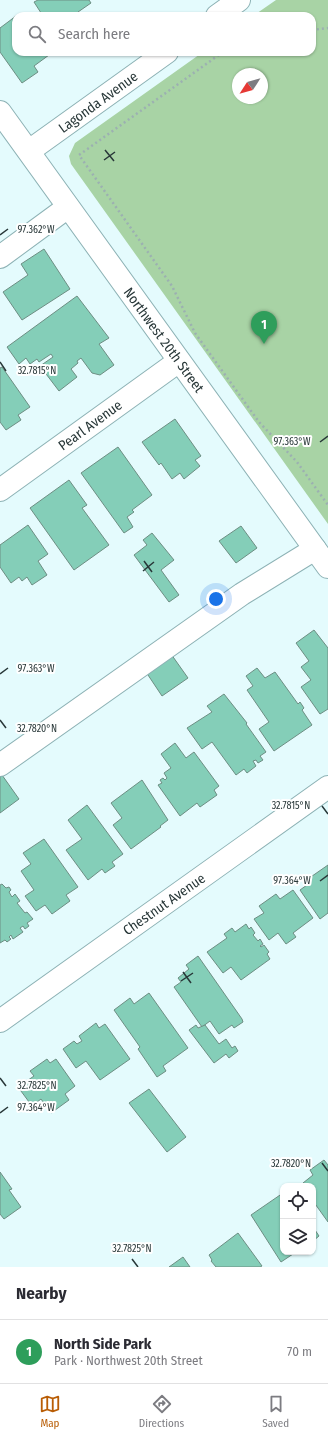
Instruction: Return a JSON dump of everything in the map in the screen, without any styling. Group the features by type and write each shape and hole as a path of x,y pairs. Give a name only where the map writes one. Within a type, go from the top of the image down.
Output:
{"street":[{"path":"222,12 239,0"},
{"name":"Lagonda Avenue","path":"28,151 161,56"},
{"name":"Northwest 20th Street","path":"0,112 328,567"},
{"path":"0,257 68,207"},
{"name":"Pearl Avenue","path":"0,490 179,361"},
{"path":"0,765 242,594 315,549"},
{"name":"Chestnut Avenue","path":"0,1021 328,788"}],"path":[{"path":"316,30 328,28"},
{"path":"217,56 79,155 172,286 195,333 204,346 259,422 297,462 328,505"}],"green space":[{"path":"276,0 328,0 328,524 71,164 69,156 75,143 197,56 316,56 316,12 259,12"}],"building":[{"path":"38,0 89,0 91,3 78,12 40,12 34,2"},
{"path":"12,19 12,56 48,56 34,66 38,72 22,83 0,52 0,28"},
{"path":"44,249 70,289 22,320 3,292 28,275 21,264"},
{"path":"77,296 109,338 99,344 114,365 100,375 92,373 81,358 71,369 77,377 59,391 40,366 53,357 51,354 39,362 37,359 30,364 26,358 19,364 7,347"},
{"path":"2,367 30,407 18,415 21,420 6,430 0,422 0,368"},
{"path":"175,419 201,456 195,460 200,466 184,479 180,473 172,479 161,463 159,465 142,442"},
{"path":"118,447 152,495 132,510 134,512 127,517 133,527 124,533 81,473"},
{"path":"69,480 87,505 82,508 109,545 74,570 30,508"},
{"path":"28,525 48,554 38,561 47,575 32,585 27,577 22,581 19,577 11,583 0,567 0,545"},
{"path":"241,526 257,548 236,563 219,541"},
{"path":"152,533 174,560 161,570 179,595 169,602 134,555 147,545 143,540"},
{"path":"314,630 328,648 328,709 320,714 301,687 311,680 301,667 309,661 296,643"},
{"path":"171,654 188,678 162,696 146,672"},
{"path":"257,668 265,678 275,672 298,704 300,702 304,708 302,710 312,725 274,751 259,729 269,722 247,690 253,686 246,676"},
{"path":"224,694 247,723 246,724 266,752 260,756 263,760 258,763 256,760 253,761 256,766 247,773 244,769 236,775 212,742 202,749 187,728 212,712 207,706"},
{"path":"175,743 186,758 194,752 219,786 214,790 217,795 200,807 197,803 180,816 158,785 162,783 160,780 163,778 165,780 167,778 164,773 171,768 161,754"},
{"path":"2,775 19,799 0,813 0,777"},
{"path":"142,780 168,820 131,849 113,825 122,818 111,803"},
{"path":"87,805 123,854 112,862 115,866 105,873 102,869 88,880 66,850 82,839 68,820"},
{"path":"44,839 78,887 66,895 70,901 52,914 45,905 36,911 25,896 34,890 21,871 31,864 23,853"},
{"path":"328,865 328,913 320,919 300,890 307,885 305,881"},
{"path":"2,884 6,888 9,887 11,890 9,892 12,897 15,894 20,901 17,903 25,913 27,912 33,919 27,923 29,926 25,929 23,926 20,928 23,932 13,939 11,935 9,937 11,939 7,942 5,940 0,943 0,885"},
{"path":"293,890 313,918 293,933 296,937 286,944 278,933 269,940 254,919 264,913 259,906 276,894 280,899"},
{"path":"246,924 249,929 251,927 255,933 253,935 258,941 260,939 263,944 260,946 261,947 264,945 269,952 267,954 270,959 241,980 231,967 223,973 207,952 227,938 224,934 232,928 235,932"},
{"path":"198,956 243,1022 234,1028 232,1025 219,1034 210,1021 202,1027 174,987 181,982 178,978 189,969 186,965"},
{"path":"149,993 188,1048 163,1066 166,1071 157,1077 138,1049 140,1047 114,1010 130,998 134,1004"},
{"path":"96,1023 99,1028 105,1024 130,1059 100,1080 86,1061 76,1068 63,1049 74,1041 77,1044 82,1041 79,1036"},
{"path":"196,1025 198,1028 205,1025 219,1044 226,1039 232,1048 235,1046 238,1051 229,1058 226,1054 214,1063 189,1030"},
{"path":"47,1059 50,1063 56,1059 75,1086 65,1094 69,1100 51,1113 41,1099 32,1106 18,1087 34,1076 30,1071"},
{"path":"149,1089 186,1137 167,1152 129,1103"},
{"path":"324,1160 328,1165 328,1222 316,1205 316,1183 303,1183 313,1175 310,1170"},
{"path":"0,1172 12,1189 9,1190 21,1207 4,1219 0,1214"},
{"path":"280,1195 280,1255 292,1255 281,1262 251,1215"},
{"path":"316,1232 319,1236 316,1238"},
{"path":"238,1233 262,1266 216,1267 211,1261 212,1260 209,1255"},
{"path":"183,1257 190,1267 169,1267"}],"place":[{"name":"North Side Park","path":"264,344"}]}
